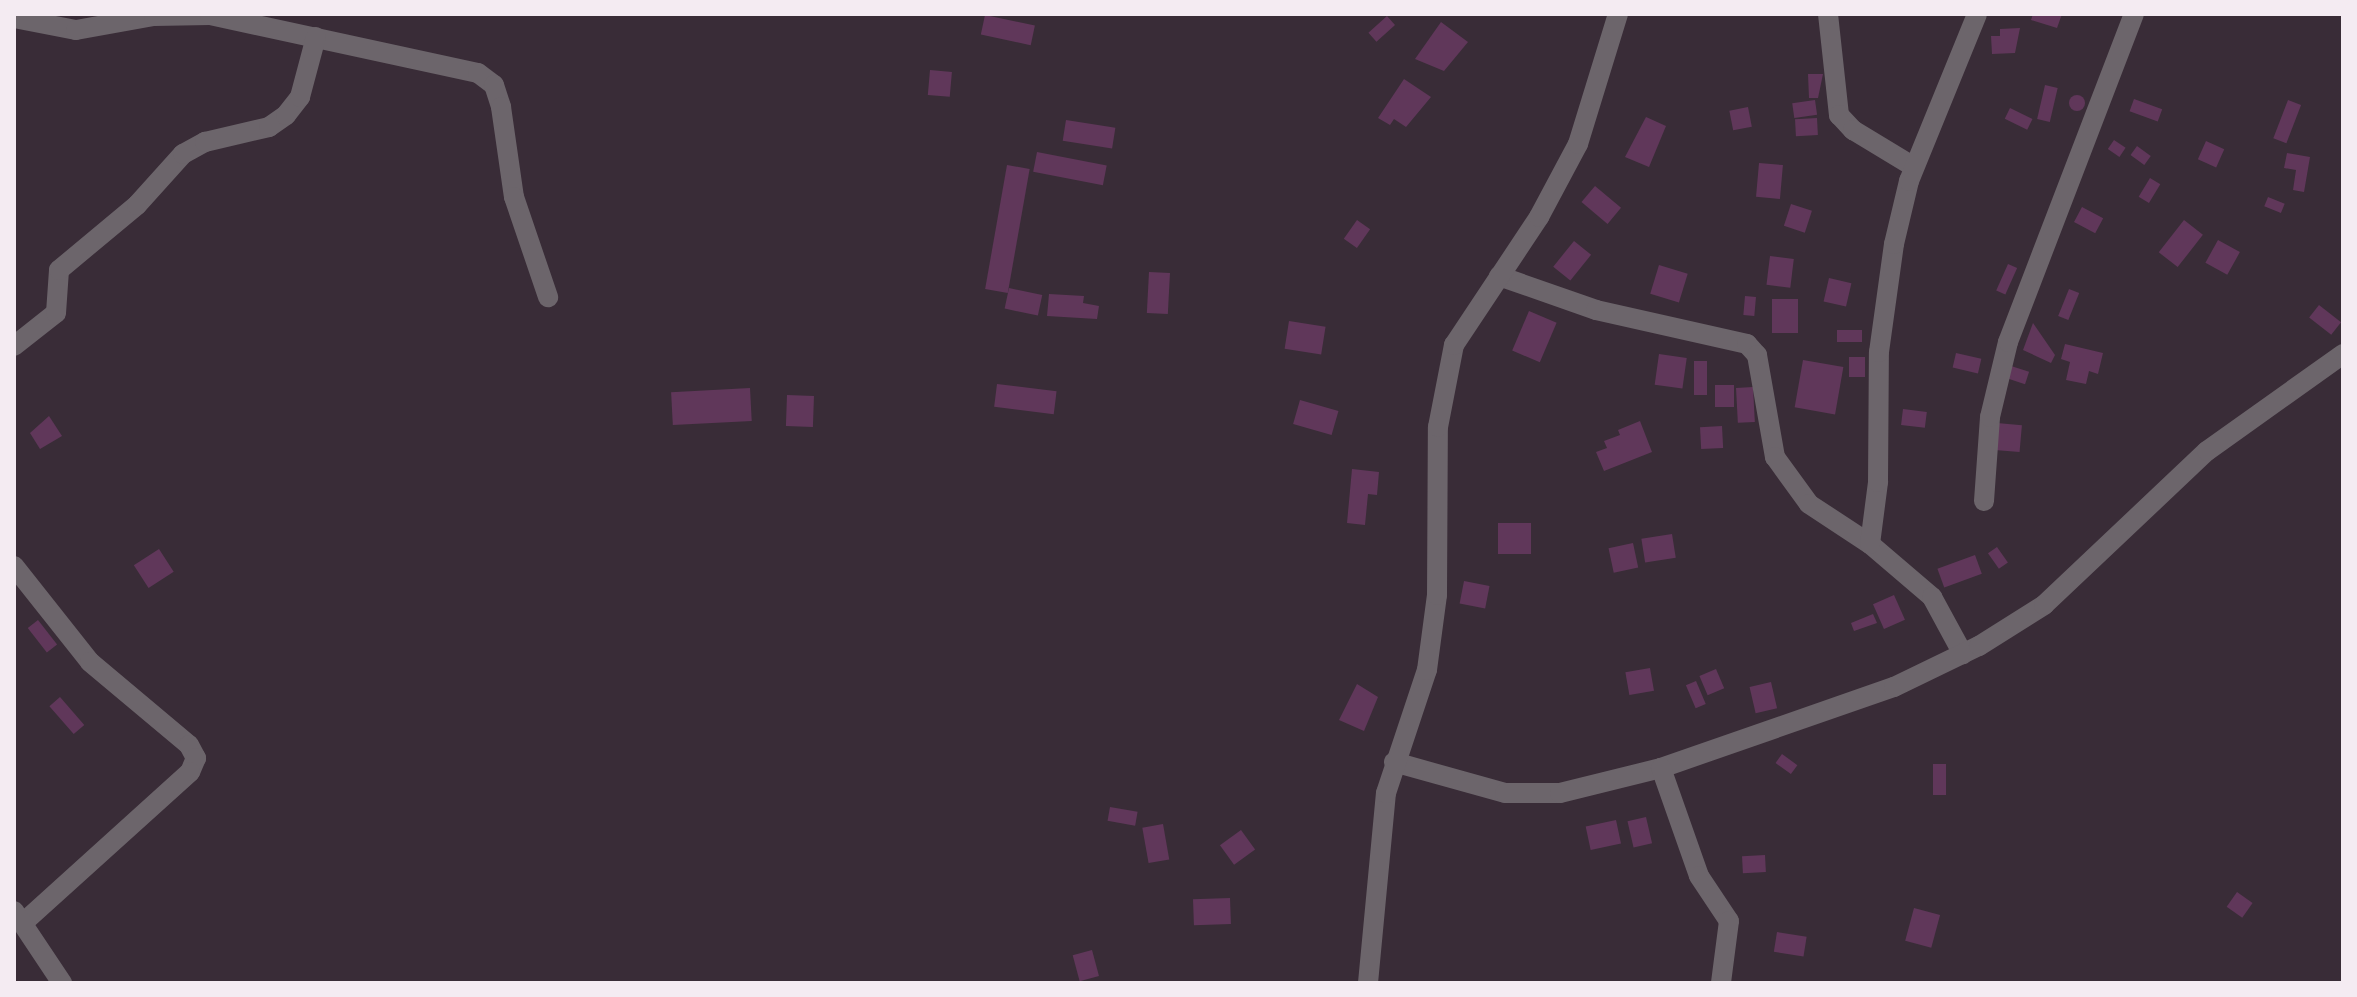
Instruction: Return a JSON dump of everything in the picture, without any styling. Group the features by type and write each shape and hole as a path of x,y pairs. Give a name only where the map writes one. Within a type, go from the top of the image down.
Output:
{"street":[{"path":"1368,983 1386,793 1427,670 1435,610 1440,565 1435,497 1445,385 1459,331 1539,217 1578,144 1618,14"},
{"path":"1828,14 1839,115 1853,130 1914,167"},
{"path":"1870,544 1878,482 1884,302 1914,167 1977,14"},
{"path":"1984,501 1992,405 2008,342 2134,14"},
{"path":"14,18 76,30 154,16 210,15 478,73 494,85 514,197 548,297"},
{"path":"14,346 56,313 59,270 137,205 183,154 205,142 269,127 286,115 300,97 316,37"},
{"path":"1499,276 1596,310 1747,344 1757,355 1775,457 1809,504 1870,544 1932,597 1963,654"},
{"path":"1394,762 1505,793 1537,795 1661,768 1846,706 1963,654 2044,605 2207,451 2343,354"},
{"path":"14,566 90,662 189,745 196,758 190,772 18,917 62,983"},
{"path":"1661,768 1699,876 1729,921 1721,983"}],"building":[{"path":"2033,14 2062,14 2057,28 2031,20"},
{"path":"985,15 1035,26 1031,45 981,35"},
{"path":"1387,16 1395,25 1376,42 1368,33"},
{"path":"1441,22 1468,42 1444,71 1415,59"},
{"path":"2020,28 2015,53 1992,54 1991,36 2000,36 2000,29"},
{"path":"930,70 952,72 950,97 928,95"},
{"path":"1808,74 1823,74 1818,98 1809,98"},
{"path":"1404,79 1431,97 1406,127 1394,119 1390,125 1378,118"},
{"path":"2045,85 2058,88 2050,122 2037,119"},
{"path":"2077,95 2085,103 2077,111 2069,103"},
{"path":"2134,99 2162,109 2158,121 2130,111"},
{"path":"1815,100 1817,115 1794,118 1792,103"},
{"path":"2288,100 2301,105 2286,143 2273,138"},
{"path":"1748,107 1752,127 1733,130 1729,111"},
{"path":"2010,108 2032,119 2027,130 2005,119"},
{"path":"1646,117 1666,126 1649,167 1625,157"},
{"path":"1817,118 1818,135 1796,136 1795,119"},
{"path":"1066,120 1115,128 1112,149 1063,141"},
{"path":"2114,140 2126,148 2119,157 2108,149"},
{"path":"2206,141 2224,149 2216,167 2198,159"},
{"path":"2137,146 2151,156 2144,165 2131,155"},
{"path":"1037,152 1107,166 1103,185 1033,172"},
{"path":"2287,153 2310,157 2304,192 2293,190 2296,170 2284,168"},
{"path":"1759,163 1783,165 1780,199 1756,197"},
{"path":"1007,165 1030,169 1008,293 985,289"},
{"path":"2150,178 2160,184 2149,203 2139,197"},
{"path":"1595,186 1621,208 1608,224 1582,202"},
{"path":"2268,197 2285,204 2281,213 2264,206"},
{"path":"1791,204 1812,211 1805,233 1784,226"},
{"path":"2082,207 2103,218 2095,233 2074,222"},
{"path":"1357,220 1370,229 1357,248 1344,239"},
{"path":"2184,220 2203,235 2178,267 2159,252"},
{"path":"2218,240 2240,252 2227,275 2205,263"},
{"path":"1574,241 1591,255 1570,280 1553,267"},
{"path":"1770,256 1794,259 1790,288 1766,285"},
{"path":"2008,264 2017,268 2005,295 1996,290"},
{"path":"1659,265 1688,274 1679,302 1650,294"},
{"path":"1149,272 1170,273 1168,314 1147,313"},
{"path":"1829,278 1851,283 1846,307 1824,301"},
{"path":"1009,288 1042,295 1038,316 1005,309"},
{"path":"2069,289 2079,293 2068,320 2058,316"},
{"path":"1049,294 1084,296 1083,303 1099,306 1097,319 1047,316"},
{"path":"1745,296 1756,297 1754,316 1743,315"},
{"path":"1772,299 1798,299 1798,333 1772,333"},
{"path":"2319,305 2341,322 2331,335 2309,318"},
{"path":"1529,311 1557,323 1540,362 1512,351"},
{"path":"1289,321 1326,327 1321,354 1285,349"},
{"path":"2033,323 2055,355 2051,363 2023,350"},
{"path":"1837,330 1862,330 1862,342 1837,342"},
{"path":"2065,344 2103,353 2098,374 2089,371 2086,384 2066,380 2070,362 2061,359"},
{"path":"1956,353 1981,359 1978,373 1953,368"},
{"path":"1659,354 1687,358 1682,389 1655,385"},
{"path":"1849,357 1865,357 1865,377 1849,377"},
{"path":"1803,360 1843,367 1835,414 1795,407"},
{"path":"1694,361 1707,361 1707,395 1694,395"},
{"path":"2011,366 2029,372 2025,384 2007,378"},
{"path":"997,384 1057,391 1054,414 994,407"},
{"path":"1715,385 1734,385 1734,407 1715,407"},
{"path":"1753,387 1755,422 1738,423 1736,388"},
{"path":"750,388 752,421 673,425 671,392"},
{"path":"787,395 814,396 813,427 786,426"},
{"path":"1300,400 1338,411 1332,435 1293,424"},
{"path":"1903,409 1927,412 1925,428 1901,425"},
{"path":"49,416 62,436 40,449 30,433"},
{"path":"1640,421 1652,452 1604,471 1596,452 1607,448 1604,441 1620,435 1618,430"},
{"path":"1997,423 2022,425 2020,452 1995,450"},
{"path":"1722,426 1723,448 1701,449 1700,427"},
{"path":"1352,469 1379,472 1377,495 1368,494 1365,525 1347,523"},
{"path":"1498,523 1531,523 1531,554 1498,554"},
{"path":"1672,534 1676,558 1645,563 1641,539"},
{"path":"1633,543 1638,567 1614,573 1609,548"},
{"path":"1997,547 2008,563 1999,569 1988,553"},
{"path":"159,549 174,572 149,588 134,565"},
{"path":"1975,555 1982,574 1944,587 1937,569"},
{"path":"1464,581 1490,586 1485,609 1460,604"},
{"path":"1894,595 1905,620 1884,629 1873,604"},
{"path":"1873,614 1877,623 1854,631 1851,623"},
{"path":"38,620 57,644 47,652 28,628"},
{"path":"1650,668 1654,691 1629,695 1625,672"},
{"path":"1716,669 1724,688 1708,695 1699,676"},
{"path":"1696,681 1706,704 1696,708 1686,685"},
{"path":"1771,682 1777,708 1756,713 1750,687"},
{"path":"1357,684 1378,697 1364,731 1339,720"},
{"path":"60,697 84,725 74,734 49,706"},
{"path":"1782,754 1797,765 1791,774 1776,763"},
{"path":"1933,764 1946,764 1946,795 1933,795"},
{"path":"1110,807 1138,812 1135,826 1108,821"},
{"path":"1646,817 1652,843 1634,848 1627,821"},
{"path":"1616,820 1621,843 1591,850 1586,826"},
{"path":"1163,824 1169,859 1149,863 1142,828"},
{"path":"1241,830 1255,849 1234,865 1220,845"},
{"path":"1765,855 1766,872 1743,873 1742,856"},
{"path":"2237,892 2253,903 2242,918 2227,907"},
{"path":"1230,898 1231,924 1194,925 1193,899"},
{"path":"1914,908 1940,915 1931,948 1905,941"},
{"path":"1777,932 1807,937 1804,956 1774,952"},
{"path":"1092,950 1099,976 1080,981 1073,955"}]}
